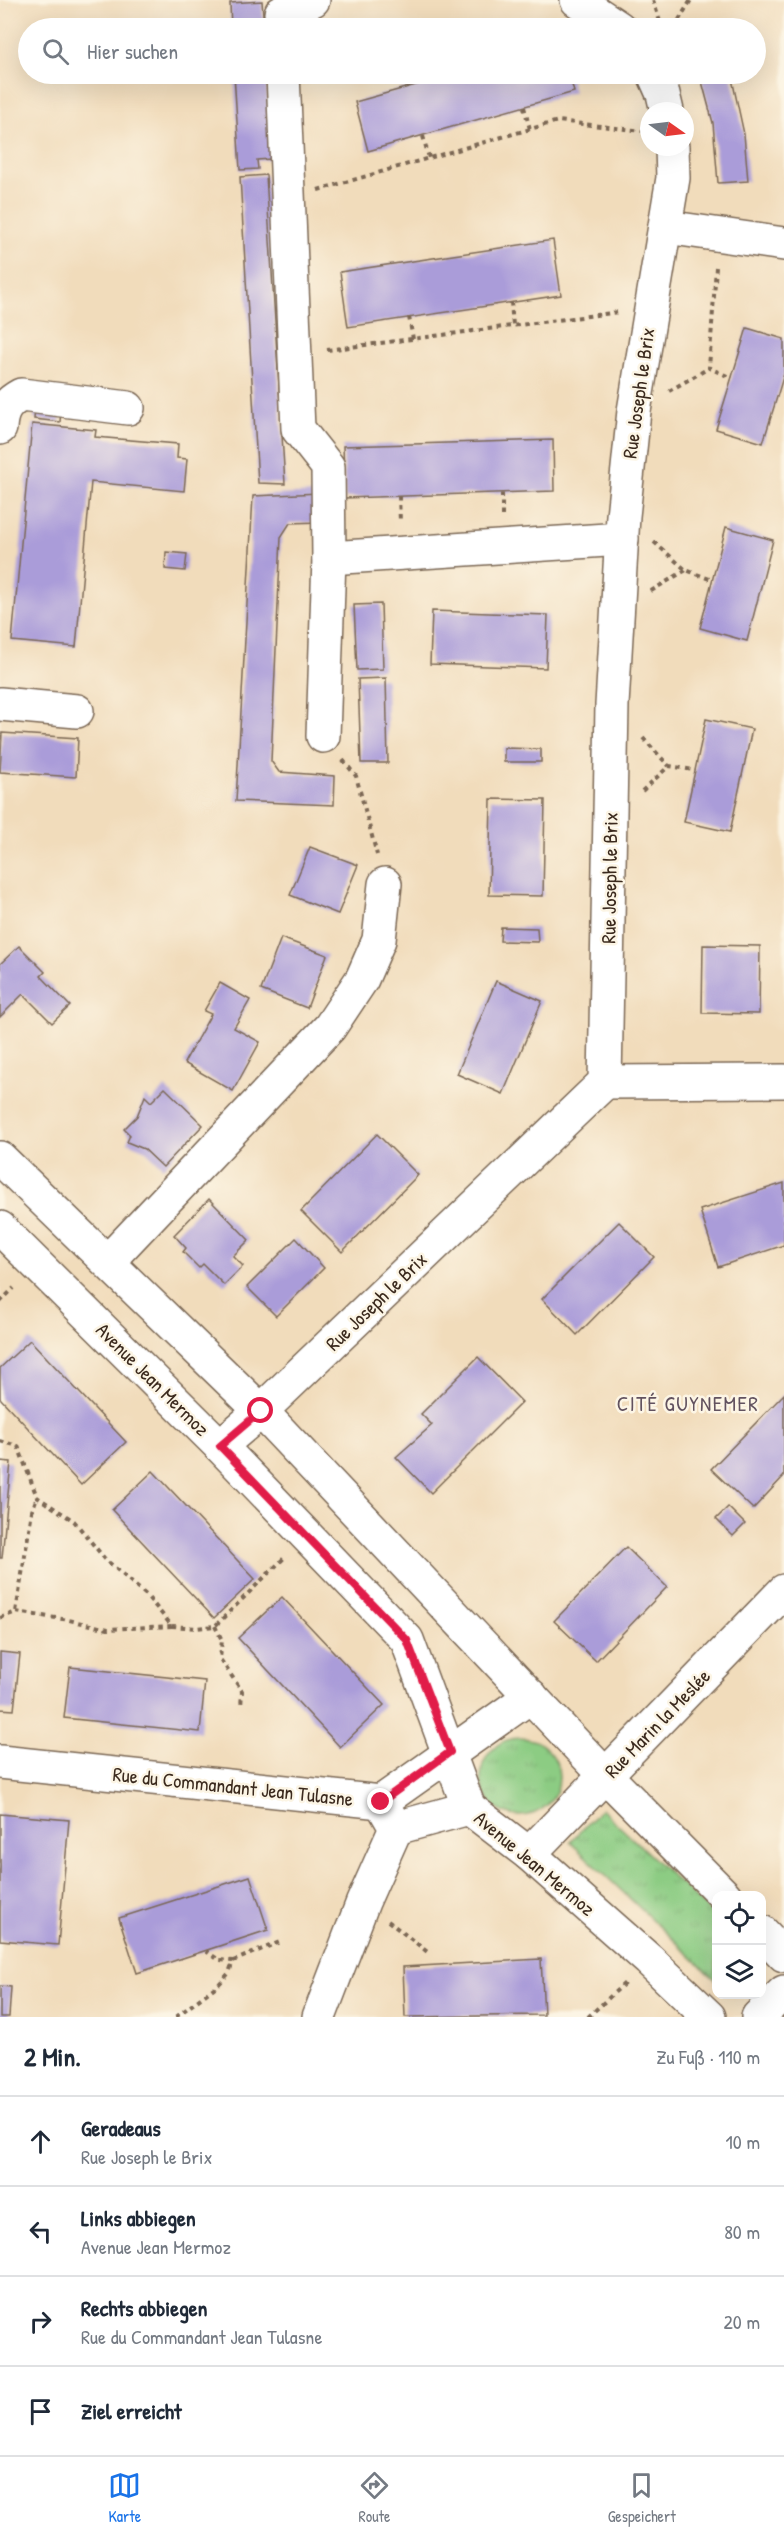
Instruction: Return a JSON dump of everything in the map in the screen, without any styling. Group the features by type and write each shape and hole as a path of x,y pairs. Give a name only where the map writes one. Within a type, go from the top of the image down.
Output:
{"street":[{"path":"281,18 281,13 313,0"},
{"path":"577,0 604,18"},
{"path":"284,84 298,429 328,467 329,558 323,736"},
{"path":"658,84 665,102"},
{"name":"Rue Joseph le Brix","path":"220,1446 261,1411 605,1082 612,705 623,528 634,411 650,308 666,227 673,178 672,156"},
{"path":"666,227 784,244"},
{"path":"0,428 1,413 7,404 21,395 128,408"},
{"path":"329,558 623,528"},
{"path":"0,704 76,711"},
{"path":"108,1261 330,1027 362,979 379,940 385,884"},
{"path":"605,1082 784,1081"},
{"path":"0,1158 261,1411 606,1776 720,1891"},
{"name":"Avenue Jean Mermoz","path":"0,1228 220,1446 407,1640 469,1808 529,1854 649,1960 709,2017"},
{"name":"Rue Marin la Meslée","path":"529,1854 784,1591"},
{"name":"Rue du Commandant Jean Tulasne","path":"0,1762 388,1815 450,1752 531,1696"},
{"path":"319,2017 363,1902 388,1815 469,1808"},
{"path":"766,1936 784,1955"},
{"path":"758,2017 784,1992"}],"path":[{"path":"653,0 659,18"},
{"path":"680,18 691,0"},
{"path":"524,107 530,129"},
{"path":"289,198 558,121 640,131"},
{"path":"423,135 429,158"},
{"path":"719,234 709,368 732,378"},
{"path":"511,302 513,326"},
{"path":"295,354 650,308"},
{"path":"409,317 413,339"},
{"path":"623,528 686,570 712,580"},
{"path":"323,736 356,776 385,884"},
{"path":"611,820 669,766 694,770"},
{"path":"0,1441 18,1446 37,1497 74,1521 105,1559 146,1594 172,1626"},
{"path":"16,1612 32,1511 37,1497"},
{"path":"0,1618 16,1612 108,1629 215,1626 307,1536"},
{"path":"215,1626 222,1640 220,1659 242,1691 241,1707"},
{"path":"363,1902 430,1954"},
{"path":"206,1951 219,1960 233,1961 282,1941"},
{"path":"588,2017 649,1960"},
{"path":"176,2017 219,1984 229,1973 233,1961"}],"green space":[{"path":"512,1738 528,1738 542,1744 553,1755 559,1769 559,1785 553,1799 542,1810 528,1816 512,1816 498,1810 487,1799 481,1785 481,1769 487,1755 498,1744"},
{"path":"601,1809 712,1913 712,1976 570,1842"}],"building":[{"path":"262,1 263,18 231,18 230,3"},
{"path":"235,84 267,84 271,159 257,160 258,169 240,170"},
{"path":"419,84 572,84 574,92 368,151 355,102"},
{"path":"703,84 733,84 744,134 748,181 718,183 713,123"},
{"path":"266,175 285,484 258,483 240,177"},
{"path":"553,240 561,295 348,327 340,272"},
{"path":"747,328 784,339 784,374 763,443 716,429"},
{"path":"35,407 61,410 60,422 34,419"},
{"path":"32,424 96,430 95,437 178,444 177,458 187,459 184,491 91,482 76,647 12,641"},
{"path":"553,440 554,491 345,498 343,446"},
{"path":"320,493 320,522 290,523 281,537 271,761 279,772 335,776 334,805 236,801 253,496"},
{"path":"726,527 773,540 747,641 700,628"},
{"path":"166,552 187,554 185,571 165,569"},
{"path":"381,604 383,669 357,670 354,605"},
{"path":"432,611 548,615 546,668 430,664"},
{"path":"386,678 388,763 361,763 358,679"},
{"path":"706,719 752,729 730,832 684,822"},
{"path":"2,733 78,738 76,777 0,772"},
{"path":"504,748 541,749 541,762 504,762"},
{"path":"491,799 545,800 543,896 489,895"},
{"path":"310,847 358,865 338,914 290,895"},
{"path":"501,927 537,928 538,942 500,941"},
{"path":"281,938 327,955 307,1008 261,990"},
{"path":"703,945 760,946 759,1014 702,1013"},
{"path":"19,946 45,972 41,976 70,1006 52,1023 23,994 0,1017 0,964"},
{"path":"496,981 542,1001 503,1094 457,1074"},
{"path":"220,983 250,1000 234,1028 260,1042 233,1091 184,1063 211,1014 204,1011"},
{"path":"165,1088 203,1125 163,1167 144,1149 127,1142 130,1135 124,1129 137,1116 145,1096 151,1102"},
{"path":"377,1134 418,1175 342,1252 301,1211"},
{"path":"784,1183 784,1245 718,1267 700,1210"},
{"path":"209,1199 249,1240 233,1256 243,1266 224,1285 203,1264 199,1268 183,1252 186,1248 174,1235"},
{"path":"619,1222 654,1257 577,1335 542,1299"},
{"path":"296,1238 324,1268 276,1316 247,1287"},
{"path":"30,1340 126,1442 81,1485 0,1398 0,1368"},
{"path":"478,1357 522,1402 431,1493 396,1457 432,1425 421,1414"},
{"path":"784,1394 784,1476 753,1509 711,1469"},
{"path":"0,1461 11,1462 2,1558 0,1558"},
{"path":"153,1471 255,1579 214,1618 112,1510"},
{"path":"728,1507 745,1524 733,1536 716,1519"},
{"path":"626,1547 667,1587 596,1661 554,1621"},
{"path":"282,1597 384,1705 340,1747 238,1638"},
{"path":"0,1652 20,1654 14,1710 0,1709"},
{"path":"70,1667 205,1681 200,1732 64,1718"},
{"path":"0,1814 69,1820 58,1945 0,1940"},
{"path":"250,1876 268,1930 137,1973 119,1918"},
{"path":"541,1959 544,2015 405,2017 403,1967"},
{"path":"0,1986 11,1987 9,2017 0,2017"}],"district":[{"name":"CITÉ GUYNEMER","path":"688,1403"}],"route":[{"path":"261,1411 220,1446 407,1640 450,1752 381,1802"}]}
